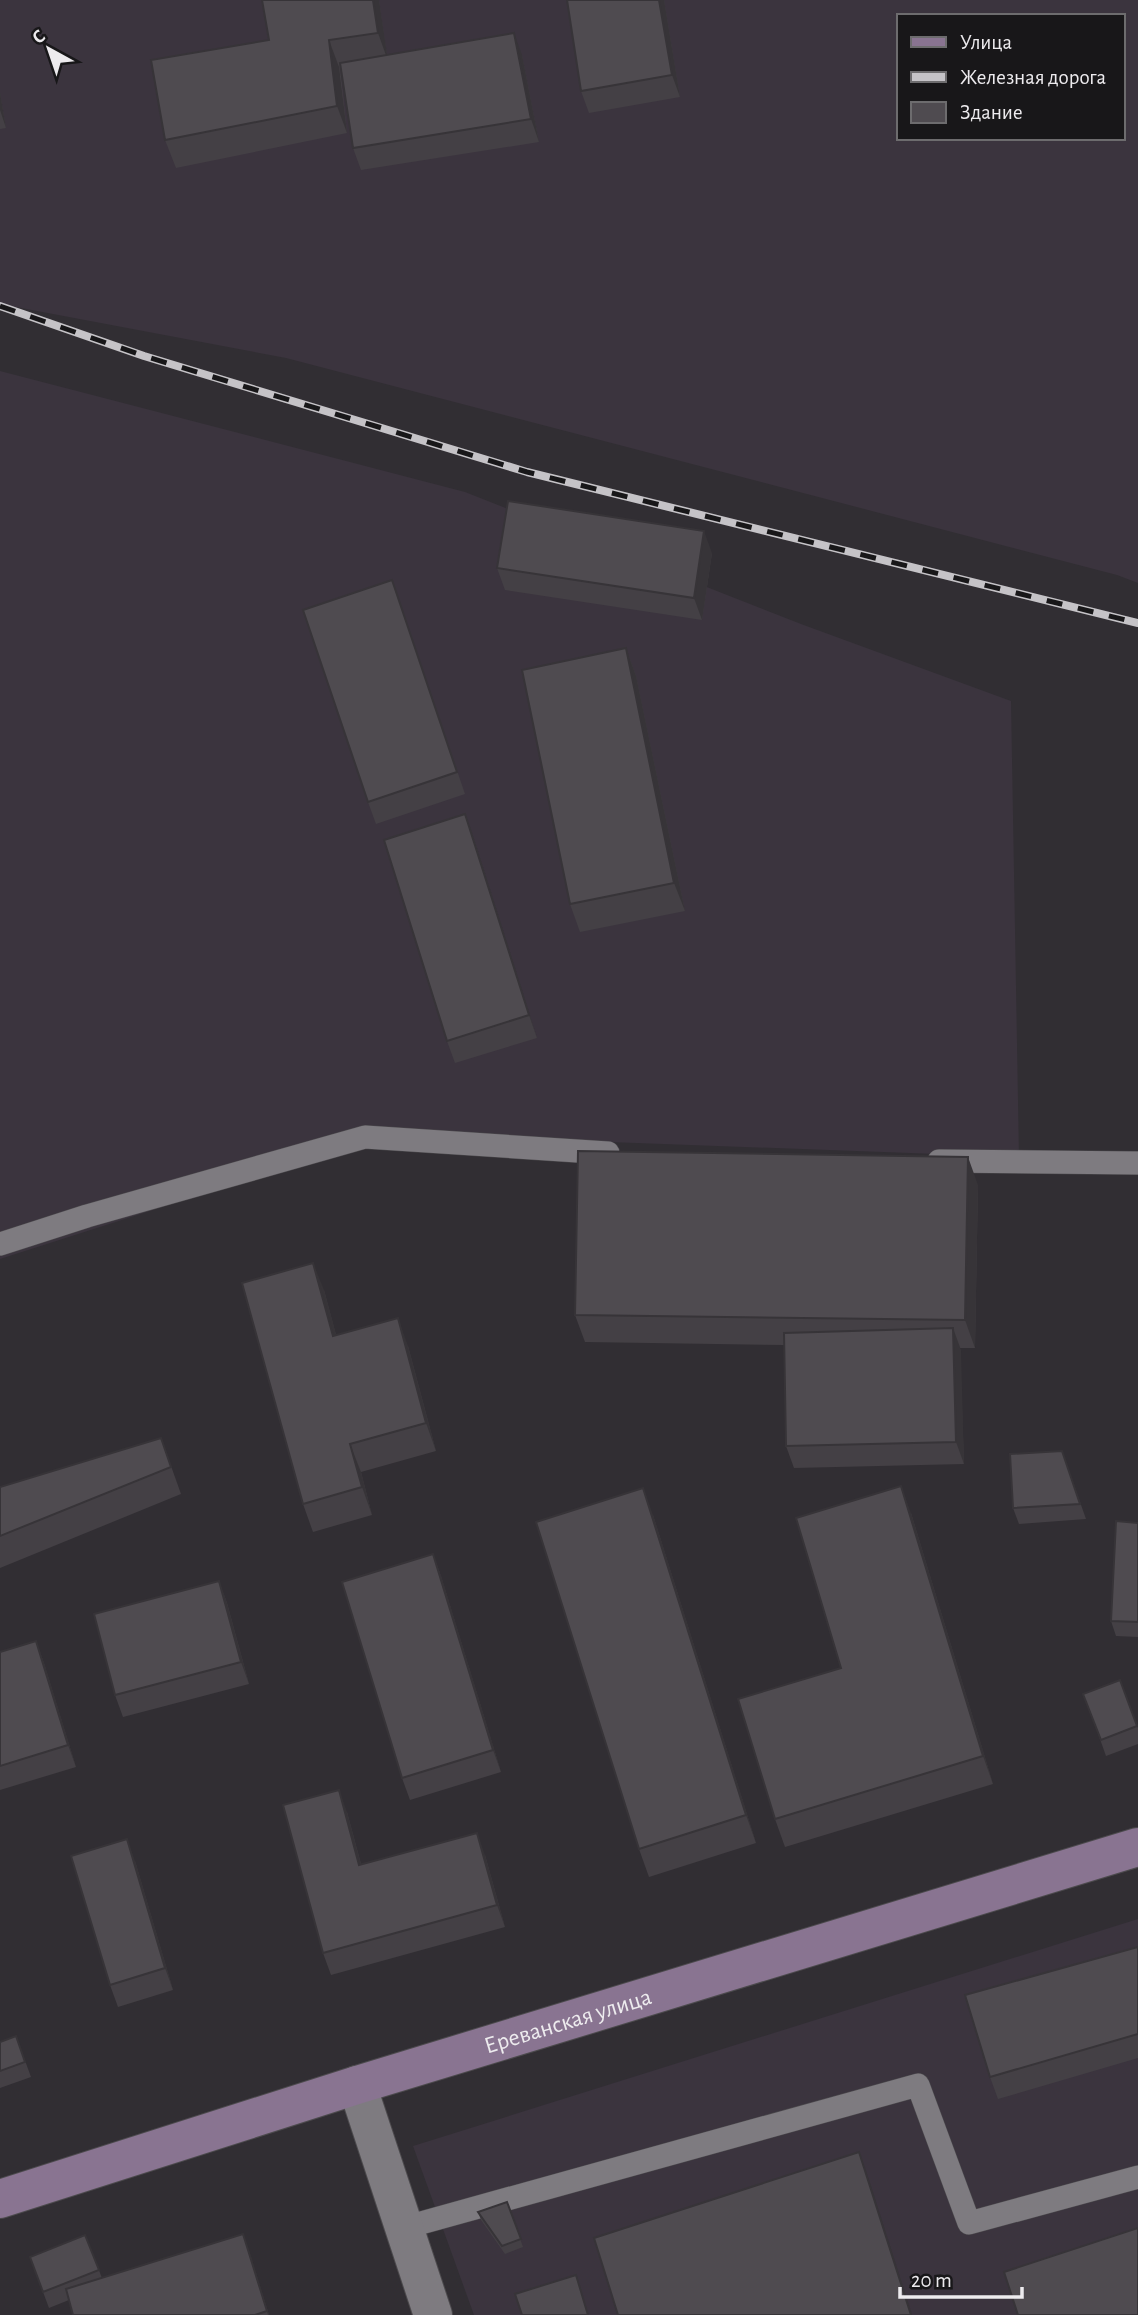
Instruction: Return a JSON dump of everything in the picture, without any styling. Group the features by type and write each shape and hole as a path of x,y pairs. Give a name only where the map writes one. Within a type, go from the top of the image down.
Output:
{"main road":[{"name":"Ереванская улица","path":"0,2199 357,2085 1138,1847"}],"street":[{"path":"357,2085 433,2315"}],"lane":[{"path":"0,1244 87,1216 365,1138 633,1155"},
{"path":"919,1161 1138,1163"},
{"path":"403,2228 918,2085 969,2223 1138,2177"}],"shaded area":[{"path":"0,0 1138,0 1138,583 1117,575 286,358 0,304"},
{"path":"0,371 465,492 801,624 1011,701 1019,1157 390,1134 0,1259"},
{"path":"1138,1919 1138,2315 474,2315 413,2146"}],"building":[{"path":"262,0 373,0 378,33 329,40 337,106 165,140 151,60 269,40"},
{"path":"567,0 659,0 672,75 581,91"},
{"path":"514,33 531,119 353,148 340,63"},
{"path":"508,501 704,531 694,598 497,568"},
{"path":"392,580 457,772 368,802 303,610"},
{"path":"626,648 674,883 570,904 522,670"},
{"path":"465,814 529,1015 447,1041 384,840"},
{"path":"578,1151 968,1157 965,1320 575,1315"},
{"path":"313,1263 333,1336 398,1318 426,1423 350,1444 362,1487 303,1504 242,1283"},
{"path":"953,1328 956,1442 786,1446 784,1333"},
{"path":"161,1438 171,1467 0,1536 0,1487"},
{"path":"1062,1451 1080,1504 1013,1508 1010,1454"},
{"path":"901,1486 983,1756 775,1819 738,1699 841,1668 796,1518"},
{"path":"643,1488 746,1815 639,1849 536,1522"},
{"path":"1116,1521 1138,1523 1138,1622 1111,1621"},
{"path":"433,1554 493,1750 402,1778 342,1582"},
{"path":"219,1581 241,1662 115,1695 94,1614"},
{"path":"36,1641 68,1745 0,1766 0,1652"},
{"path":"1120,1680 1137,1726 1101,1740 1083,1694"},
{"path":"339,1790 359,1865 477,1833 497,1905 323,1953 283,1805"},
{"path":"127,1839 165,1968 110,1985 71,1856"},
{"path":"1138,1947 1138,2034 990,2077 965,1995"},
{"path":"16,2036 25,2062 0,2071 0,2042"},
{"path":"859,2152 911,2315 618,2315 594,2238"},
{"path":"507,2202 521,2239 502,2246 478,2212"},
{"path":"1138,2228 1138,2315 1018,2315 1004,2272"},
{"path":"243,2234 267,2311 255,2315 73,2315 66,2289"},
{"path":"85,2235 99,2270 43,2292 30,2257"},
{"path":"576,2275 588,2315 522,2315 515,2294"}],"railway":[{"path":"0,306 144,356 527,472 1138,623"}]}
